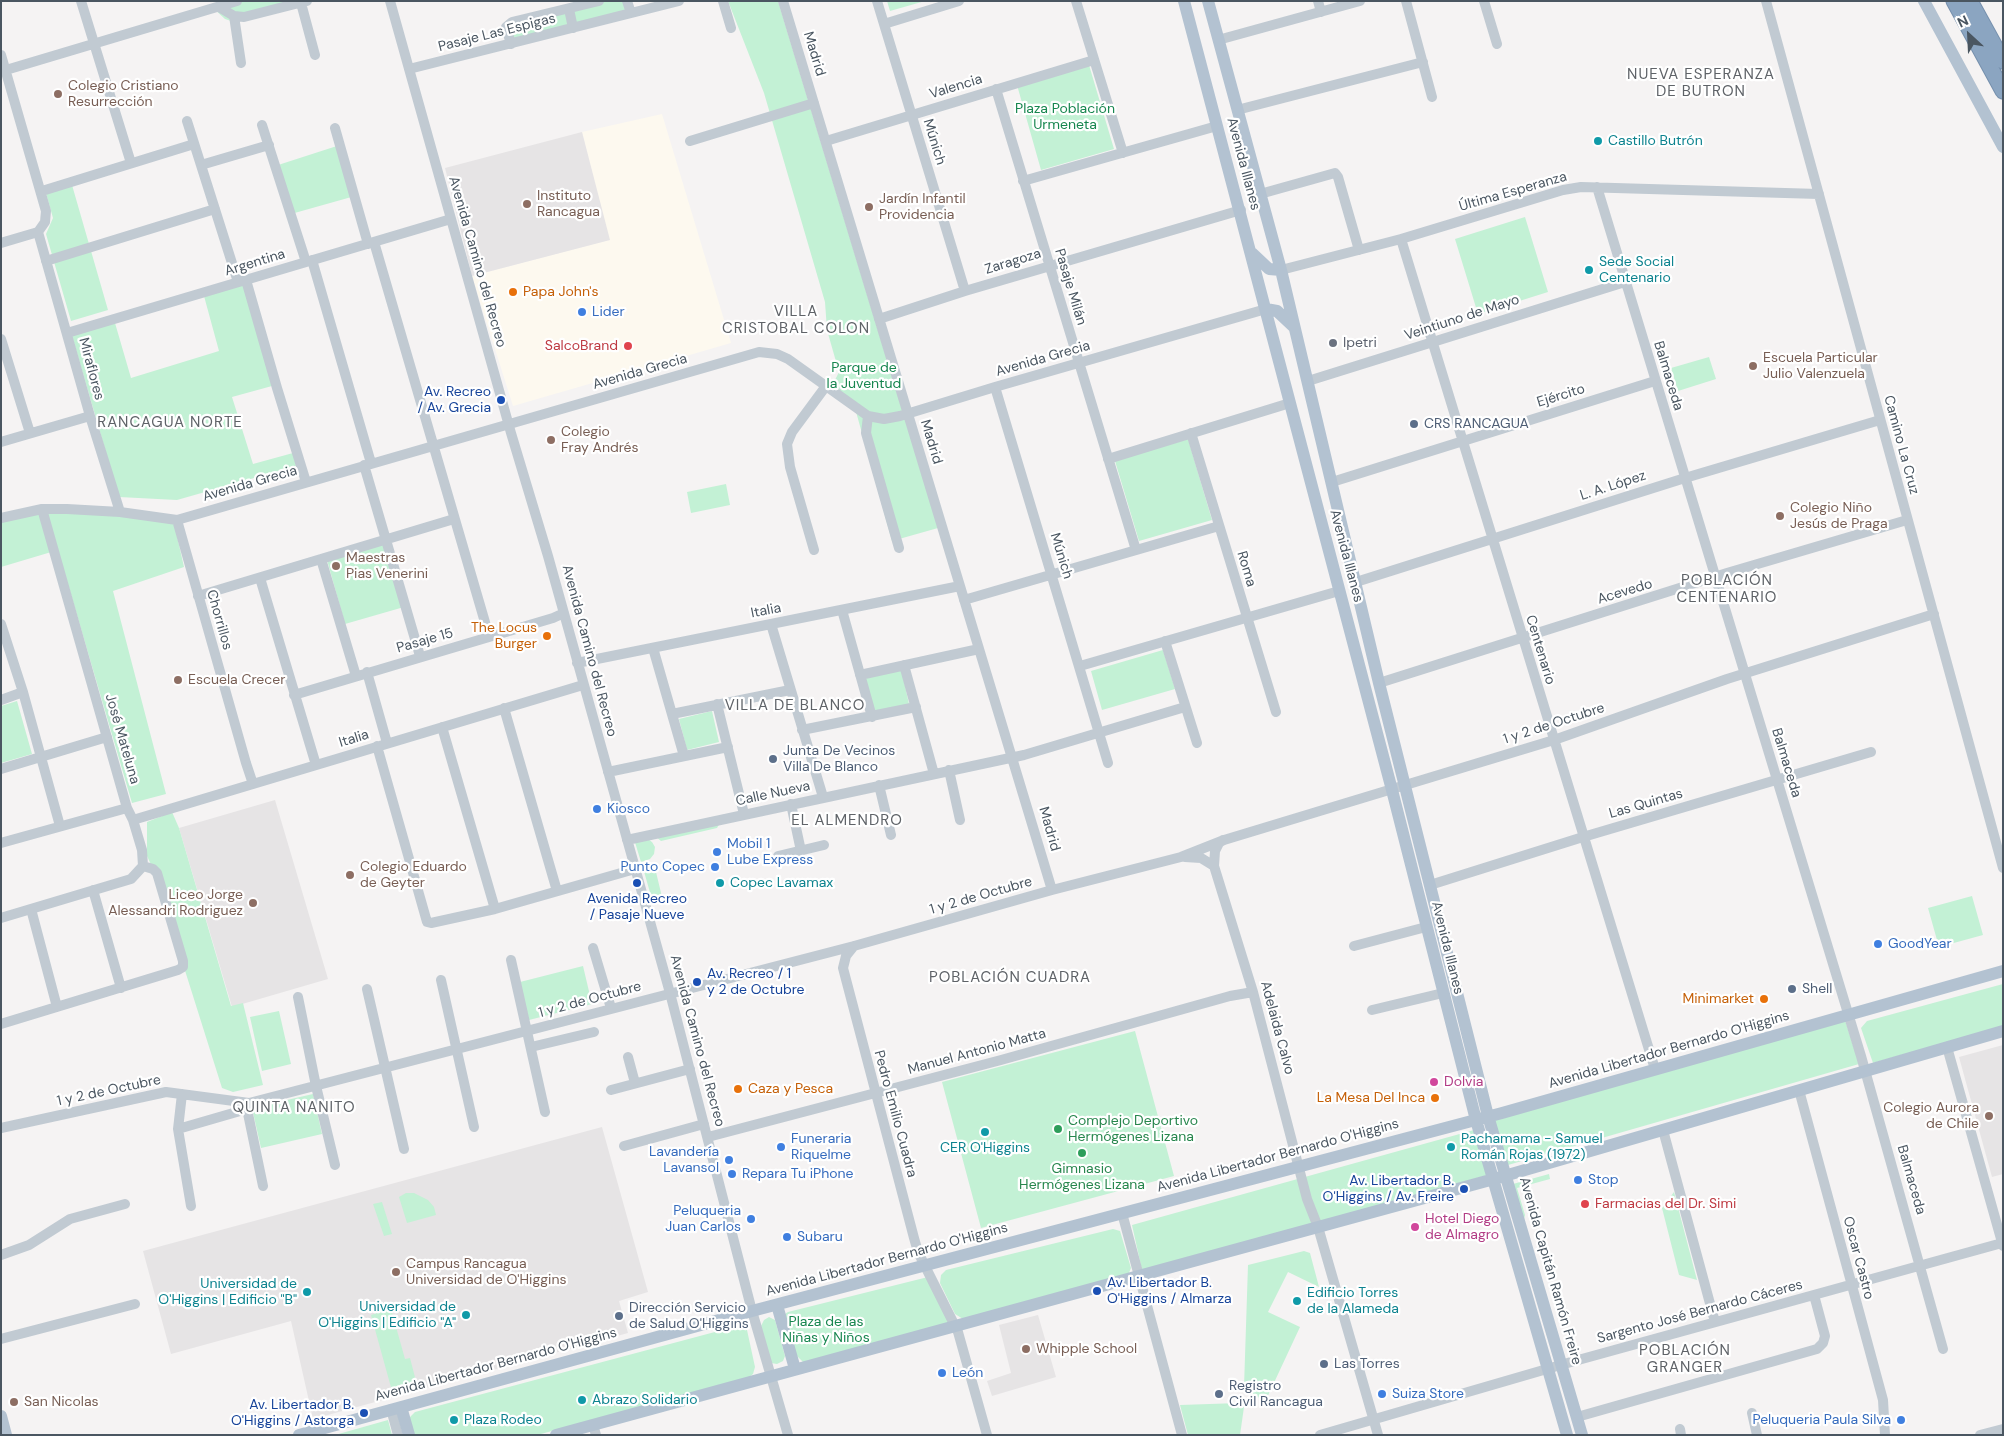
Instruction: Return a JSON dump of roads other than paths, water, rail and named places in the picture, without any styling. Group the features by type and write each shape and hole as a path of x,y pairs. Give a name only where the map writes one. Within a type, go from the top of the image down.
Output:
{"highway":[{"path":"1954,1 2003,91"},
{"path":"1970,1 2003,61"}],"main road":[{"name":"Avenida Illanes","path":"1184,1 1241,210 1443,993 1482,1118"},
{"name":"Avenida Illanes","path":"1208,1 1281,270 1304,363 1379,683 1430,885 1482,1118"},
{"path":"1924,1 2003,147"},
{"path":"1241,210 1261,201"},
{"path":"1251,252 1269,269 1281,270"},
{"path":"1266,309 1277,311 1295,328"},
{"path":"1282,371 1292,371 1304,363"},
{"name":"Avenida Libertador Bernardo O'Higgins","path":"299,1435 752,1310 777,1305 1482,1118 2003,971"},
{"path":"556,1435 594,1430 771,1375 1500,1177 2003,1031"},
{"name":"Avenida Capitán Ramón Freire","path":"1482,1118 1562,1365 1582,1435"},
{"name":"Avenida Capitán Ramón Freire","path":"1500,1177 1567,1435"},
{"path":"777,1305 795,1369"},
{"path":"396,1408 409,1435"},
{"path":"1,1416 6,1435"}],"street":[{"path":"81,1 93,45 131,162"},
{"path":"6,70 237,1"},
{"name":"Avenida Camino del Recreo","path":"390,1 670,993 752,1310 788,1435"},
{"path":"511,44 506,27 509,23 599,1"},
{"path":"628,1 630,14"},
{"name":"Pasaje Las Espigas","path":"409,70 678,1"},
{"path":"724,1 731,28"},
{"name":"Madrid","path":"783,1 1052,890"},
{"name":"Múnich","path":"878,1 965,291"},
{"path":"884,24 959,1"},
{"path":"1076,1 1123,153"},
{"path":"1218,40 1320,6 1360,1"},
{"path":"1406,1 1432,97"},
{"path":"1484,1 1496,44"},
{"name":"Camino La Cruz","path":"1766,1 2003,868"},
{"path":"219,7 234,16 244,17 284,5 304,2 315,55"},
{"path":"569,9 573,28"},
{"path":"234,16 241,63"},
{"path":"1,55 42,191 46,216 43,226 38,232 1,243"},
{"name":"Valencia","path":"826,141 1094,60"},
{"path":"1237,110 1423,62"},
{"name":"Pasaje Milán","path":"996,89 1136,550"},
{"path":"690,141 814,103"},
{"path":"187,121 215,209 242,281 306,482"},
{"path":"262,125 309,261 368,464 386,540 420,656"},
{"path":"1023,181 1217,126"},
{"path":"335,128 489,636"},
{"path":"42,191 194,144"},
{"path":"201,165 269,145"},
{"path":"1261,201 1335,173 1338,177 1359,250"},
{"name":"Última Esperanza","path":"1281,270 1401,239 1581,186 1819,194"},
{"name":"Balmaceda","path":"1597,187 1865,1071 1943,1349"},
{"path":"46,261 215,209"},
{"name":"Zaragoza","path":"880,319 965,291 1241,210"},
{"name":"Argentina","path":"67,333 451,219"},
{"name":"Miraflores","path":"38,232 90,416 120,512"},
{"name":"Centenario","path":"1401,239 1655,1069"},
{"name":"Veintiuno de Mayo","path":"1308,381 1625,282"},
{"name":"Avenida Grecia","path":"1,518 42,509 120,512 177,520 759,352 777,354 788,359 868,416 884,419 908,414 995,386 1079,364 1266,309"},
{"path":"1,339 30,433"},
{"name":"Ejército","path":"1332,482 1655,381"},
{"path":"814,550 790,467 787,444 792,432 826,386"},
{"name":"Múnich","path":"995,386 1108,763"},
{"path":"1108,459 1290,403"},
{"path":"1,442 90,416"},
{"path":"868,416 866,433 899,548"},
{"name":"L. A. López","path":"1356,582 1685,478 1880,420"},
{"name":"Roma","path":"1191,433 1276,712"},
{"name":"José Mateluna","path":"42,509 127,808 133,820 142,850 143,866"},
{"path":"198,596 454,519"},
{"name":"Chorrillos","path":"177,520 253,784"},
{"name":"Acevedo","path":"1379,683 1907,520"},
{"path":"964,600 1218,526"},
{"path":"321,559 356,676"},
{"path":"260,578 316,765"},
{"name":"Italia","path":"577,663 960,586"},
{"path":"1080,666 1339,591"},
{"path":"842,610 872,717"},
{"name":"Pasaje 15","path":"294,694 553,618 564,613"},
{"name":"1 y 2 de Octubre","path":"1,1128 161,1093 182,1094 247,1106 457,1048 854,946 1052,890 1182,857 1224,840 1554,740 1744,674 1934,614"},
{"path":"771,624 823,797"},
{"path":"2,630 23,692 60,826"},
{"path":"1165,641 1197,743"},
{"path":"654,648 684,756"},
{"path":"860,675 979,649"},
{"path":"904,665 934,774"},
{"path":"367,672 382,745 424,917 427,922 431,923 495,909 635,868"},
{"name":"Italia","path":"133,820 583,685"},
{"path":"672,714 790,690"},
{"path":"1,700 23,692"},
{"path":"717,704 744,814"},
{"path":"802,730 916,707"},
{"name":"Calle Nueva","path":"627,840 1012,756 1024,755 1100,734 1185,707"},
{"path":"504,708 557,891"},
{"path":"442,727 495,909"},
{"path":"1,769 107,737"},
{"path":"608,772 728,748"},
{"name":"Las Quintas","path":"1430,885 1583,837 1871,752"},
{"path":"949,770 960,820"},
{"path":"879,786 890,834"},
{"path":"791,804 801,850"},
{"path":"1,843 127,808"},
{"path":"1214,866 1215,851 1219,843 1224,840"},
{"path":"778,856 824,845"},
{"name":"1 y 2 de Octubre","path":"1182,857 1201,858 1214,866"},
{"path":"1,918 131,879 143,866 153,869 158,873 183,961 183,967 121,988 1,1024"},
{"name":"Adelaida Calvo","path":"1214,866 1253,992 1300,1165 1307,1199 1318,1227 1378,1435"},
{"path":"93,890 121,988"},
{"path":"31,909 57,1007"},
{"path":"1354,946 1426,927"},
{"path":"843,968 846,956 854,946"},
{"path":"593,948 611,1008"},
{"path":"823,954 836,960 843,968"},
{"path":"511,960 545,1112"},
{"name":"Pedro Emilio Cuadra","path":"843,968 918,1252 955,1326 987,1435"},
{"path":"441,980 474,1127"},
{"path":"367,989 404,1149"},
{"name":"Manuel Antonio Matta","path":"708,1137 876,1094 1230,996 1253,992"},
{"path":"1372,1010 1443,993"},
{"path":"298,996 316,1086 335,1165"},
{"path":"531,1047 594,1032"},
{"path":"1947,1047 2002,1245"},
{"path":"628,1057 635,1084"},
{"path":"611,1090 690,1069"},
{"name":"Oscar Castro","path":"1799,1090 1883,1400 1885,1435"},
{"path":"182,1094 178,1129 191,1206"},
{"path":"178,1129 247,1106 263,1186"},
{"path":"624,1146 704,1124"},
{"path":"1663,1130 1715,1322"},
{"path":"1,1255 29,1245 70,1219 125,1204"},
{"path":"1122,1214 1182,1435"},
{"name":"Sargento José Bernardo Cáceres","path":"1320,1435 1549,1368 2002,1245"},
{"path":"1577,1417 1817,1349 1823,1344 1825,1336 1814,1295"},
{"path":"1,1339 135,1304"},
{"path":"396,1408 398,1435"},
{"path":"1752,1413 1757,1435"},
{"path":"1980,1435 2003,1429"}],"place":[{"name":"Colegio Cristiano Resurrección","path":"58,94"},
{"name":"Castillo Butrón","path":"1598,141"},
{"name":"Instituto Rancagua","path":"527,204"},
{"name":"Jardín Infantil Providencia","path":"869,207"},
{"name":"Sede Social Centenario","path":"1589,270"},
{"name":"Papa John's","path":"513,292"},
{"name":"Lider","path":"582,312"},
{"name":"Ipetri","path":"1333,343"},
{"name":"SalcoBrand","path":"628,346"},
{"name":"Escuela Particular Julio Valenzuela","path":"1753,366"},
{"name":"Av. Recreo / Av. Grecia","path":"501,400"},
{"name":"CRS RANCAGUA","path":"1414,424"},
{"name":"Colegio Fray Andrés","path":"551,440"},
{"name":"Colegio Niño Jesús de Praga","path":"1780,516"},
{"name":"Maestras Pias Venerini","path":"336,566"},
{"name":"The Locus Burger","path":"547,636"},
{"name":"Escuela Crecer","path":"178,680"},
{"name":"Junta De Vecinos Villa De Blanco","path":"773,759"},
{"name":"Kiosco","path":"597,809"},
{"name":"Mobil 1 Lube Express","path":"717,852"},
{"name":"Punto Copec","path":"715,867"},
{"name":"Colegio Eduardo de Geyter","path":"350,875"},
{"name":"Avenida Recreo / Pasaje Nueve","path":"637,883"},
{"name":"Copec Lavamax","path":"720,883"},
{"name":"Liceo Jorge Alessandri Rodriguez","path":"253,903"},
{"name":"GoodYear","path":"1878,944"},
{"name":"Av. Recreo / 1 y 2 de Octubre","path":"697,982"},
{"name":"Shell","path":"1792,989"},
{"name":"Minimarket","path":"1764,999"},
{"name":"Dolvia","path":"1434,1082"},
{"name":"Caza y Pesca","path":"738,1089"},
{"name":"La Mesa Del Inca","path":"1435,1098"},
{"name":"Colegio Aurora de Chile","path":"1989,1116"},
{"name":"Complejo Deportivo Hermógenes Lizana","path":"1058,1129"},
{"name":"CER O'Higgins","path":"985,1132"},
{"name":"Funeraria Riquelme","path":"781,1147"},
{"name":"Pachamama - Samuel Román Rojas (1972)","path":"1451,1147"},
{"name":"Gimnasio Hermógenes Lizana","path":"1082,1153"},
{"name":"Lavandería Lavansol","path":"729,1160"},
{"name":"Repara Tu iPhone","path":"732,1174"},
{"name":"Stop","path":"1578,1180"},
{"name":"Av. Libertador B. O'Higgins / Av. Freire","path":"1464,1189"},
{"name":"Farmacias del Dr. Simi","path":"1585,1204"},
{"name":"Peluqueria Juan Carlos","path":"751,1219"},
{"name":"Hotel Diego de Almagro","path":"1415,1227"},
{"name":"Subaru","path":"787,1237"},
{"name":"Campus Rancagua Universidad de O'Higgins","path":"396,1272"},
{"name":"Av. Libertador B. O'Higgins / Almarza","path":"1097,1291"},
{"name":"Universidad de O'Higgins | Edificio \"B\"","path":"307,1292"},
{"name":"Edificio Torres de la Alameda","path":"1297,1301"},
{"name":"Universidad de O'Higgins | Edificio \"A\"","path":"466,1315"},
{"name":"Dirección Servicio de Salud O'Higgins","path":"619,1316"},
{"name":"Whipple School","path":"1026,1349"},
{"name":"Las Torres","path":"1324,1364"},
{"name":"León","path":"942,1373"},
{"name":"Registro Civil Rancagua","path":"1219,1394"},
{"name":"Suiza Store","path":"1382,1394"},
{"name":"Abrazo Solidario","path":"582,1400"},
{"name":"San Nicolas","path":"14,1402"},
{"name":"Av. Libertador B. O'Higgins / Astorga","path":"364,1413"},
{"name":"Plaza Rodeo","path":"454,1420"},
{"name":"Peluqueria Paula Silva","path":"1901,1420"}],"district":[{"name":"NUEVA ESPERANZA DE BUTRON","path":"1701,84"},
{"name":"VILLA CRISTOBAL COLON","path":"796,320"},
{"name":"RANCAGUA NORTE","path":"170,423"},
{"name":"POBLACIÓN CENTENARIO","path":"1727,590"},
{"name":"VILLA DE BLANCO","path":"795,706"},
{"name":"EL ALMENDRO","path":"847,821"},
{"name":"POBLACIÓN CUADRA","path":"1010,978"},
{"name":"QUINTA NANITO","path":"294,1108"},
{"name":"POBLACIÓN GRANGER","path":"1685,1360"}],"park label":[{"name":"Plaza Población Urmeneta","path":"1065,118"},
{"name":"Parque de la Juventud","path":"864,376"},
{"name":"Plaza de las Niñas y Niños","path":"826,1330"}]}
